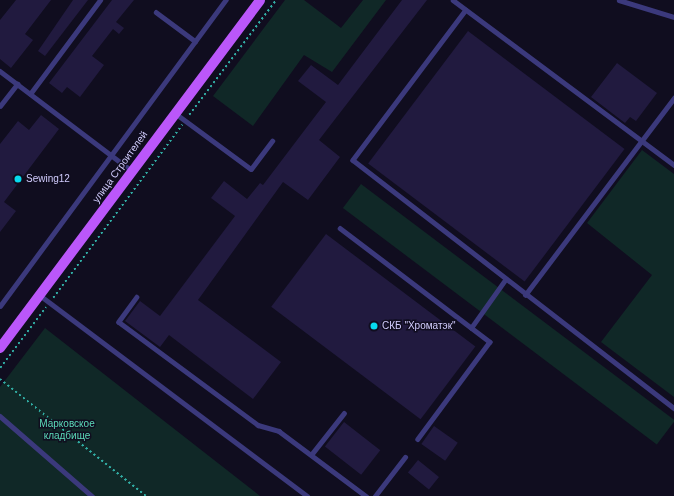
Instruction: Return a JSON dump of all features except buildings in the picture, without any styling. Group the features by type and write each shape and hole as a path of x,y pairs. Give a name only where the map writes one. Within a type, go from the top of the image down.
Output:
{"main road":[{"name":"улица Строителей","path":"0,348 260,0"}],"lane":[{"path":"30,94 100,0"},
{"path":"0,306 226,0"},
{"path":"453,0 674,164"},
{"path":"619,0 674,17"},
{"path":"466,10 353,160 506,280 674,408"},
{"path":"156,12 196,41"},
{"path":"0,71 132,171"},
{"path":"0,106 17,84"},
{"path":"525,294 674,98"},
{"path":"175,113 251,169 272,140"},
{"path":"340,228 490,342 418,440"},
{"path":"471,328 506,280"},
{"path":"40,296 307,496"},
{"path":"137,297 119,322 258,425 280,431 366,496"},
{"path":"311,455 344,413"},
{"path":"0,416 92,496"},
{"path":"375,496 405,457"}],"path":[{"path":"0,368 276,0"},
{"path":"0,379 146,496"}],"green space":[{"path":"285,0 304,0 341,28 363,0 386,0 332,72 304,55 253,126 213,96"},
{"path":"642,150 674,174 674,397 601,342 652,275 587,223"},
{"path":"361,184 674,420 657,444 343,208"},
{"name":"Марковское кладбище","path":"45,328 260,496 0,496 0,387"}],"place":[{"name":"Sewing12","path":"18,179"},
{"name":"СКБ \"Хроматэк\"","path":"374,326"}]}
